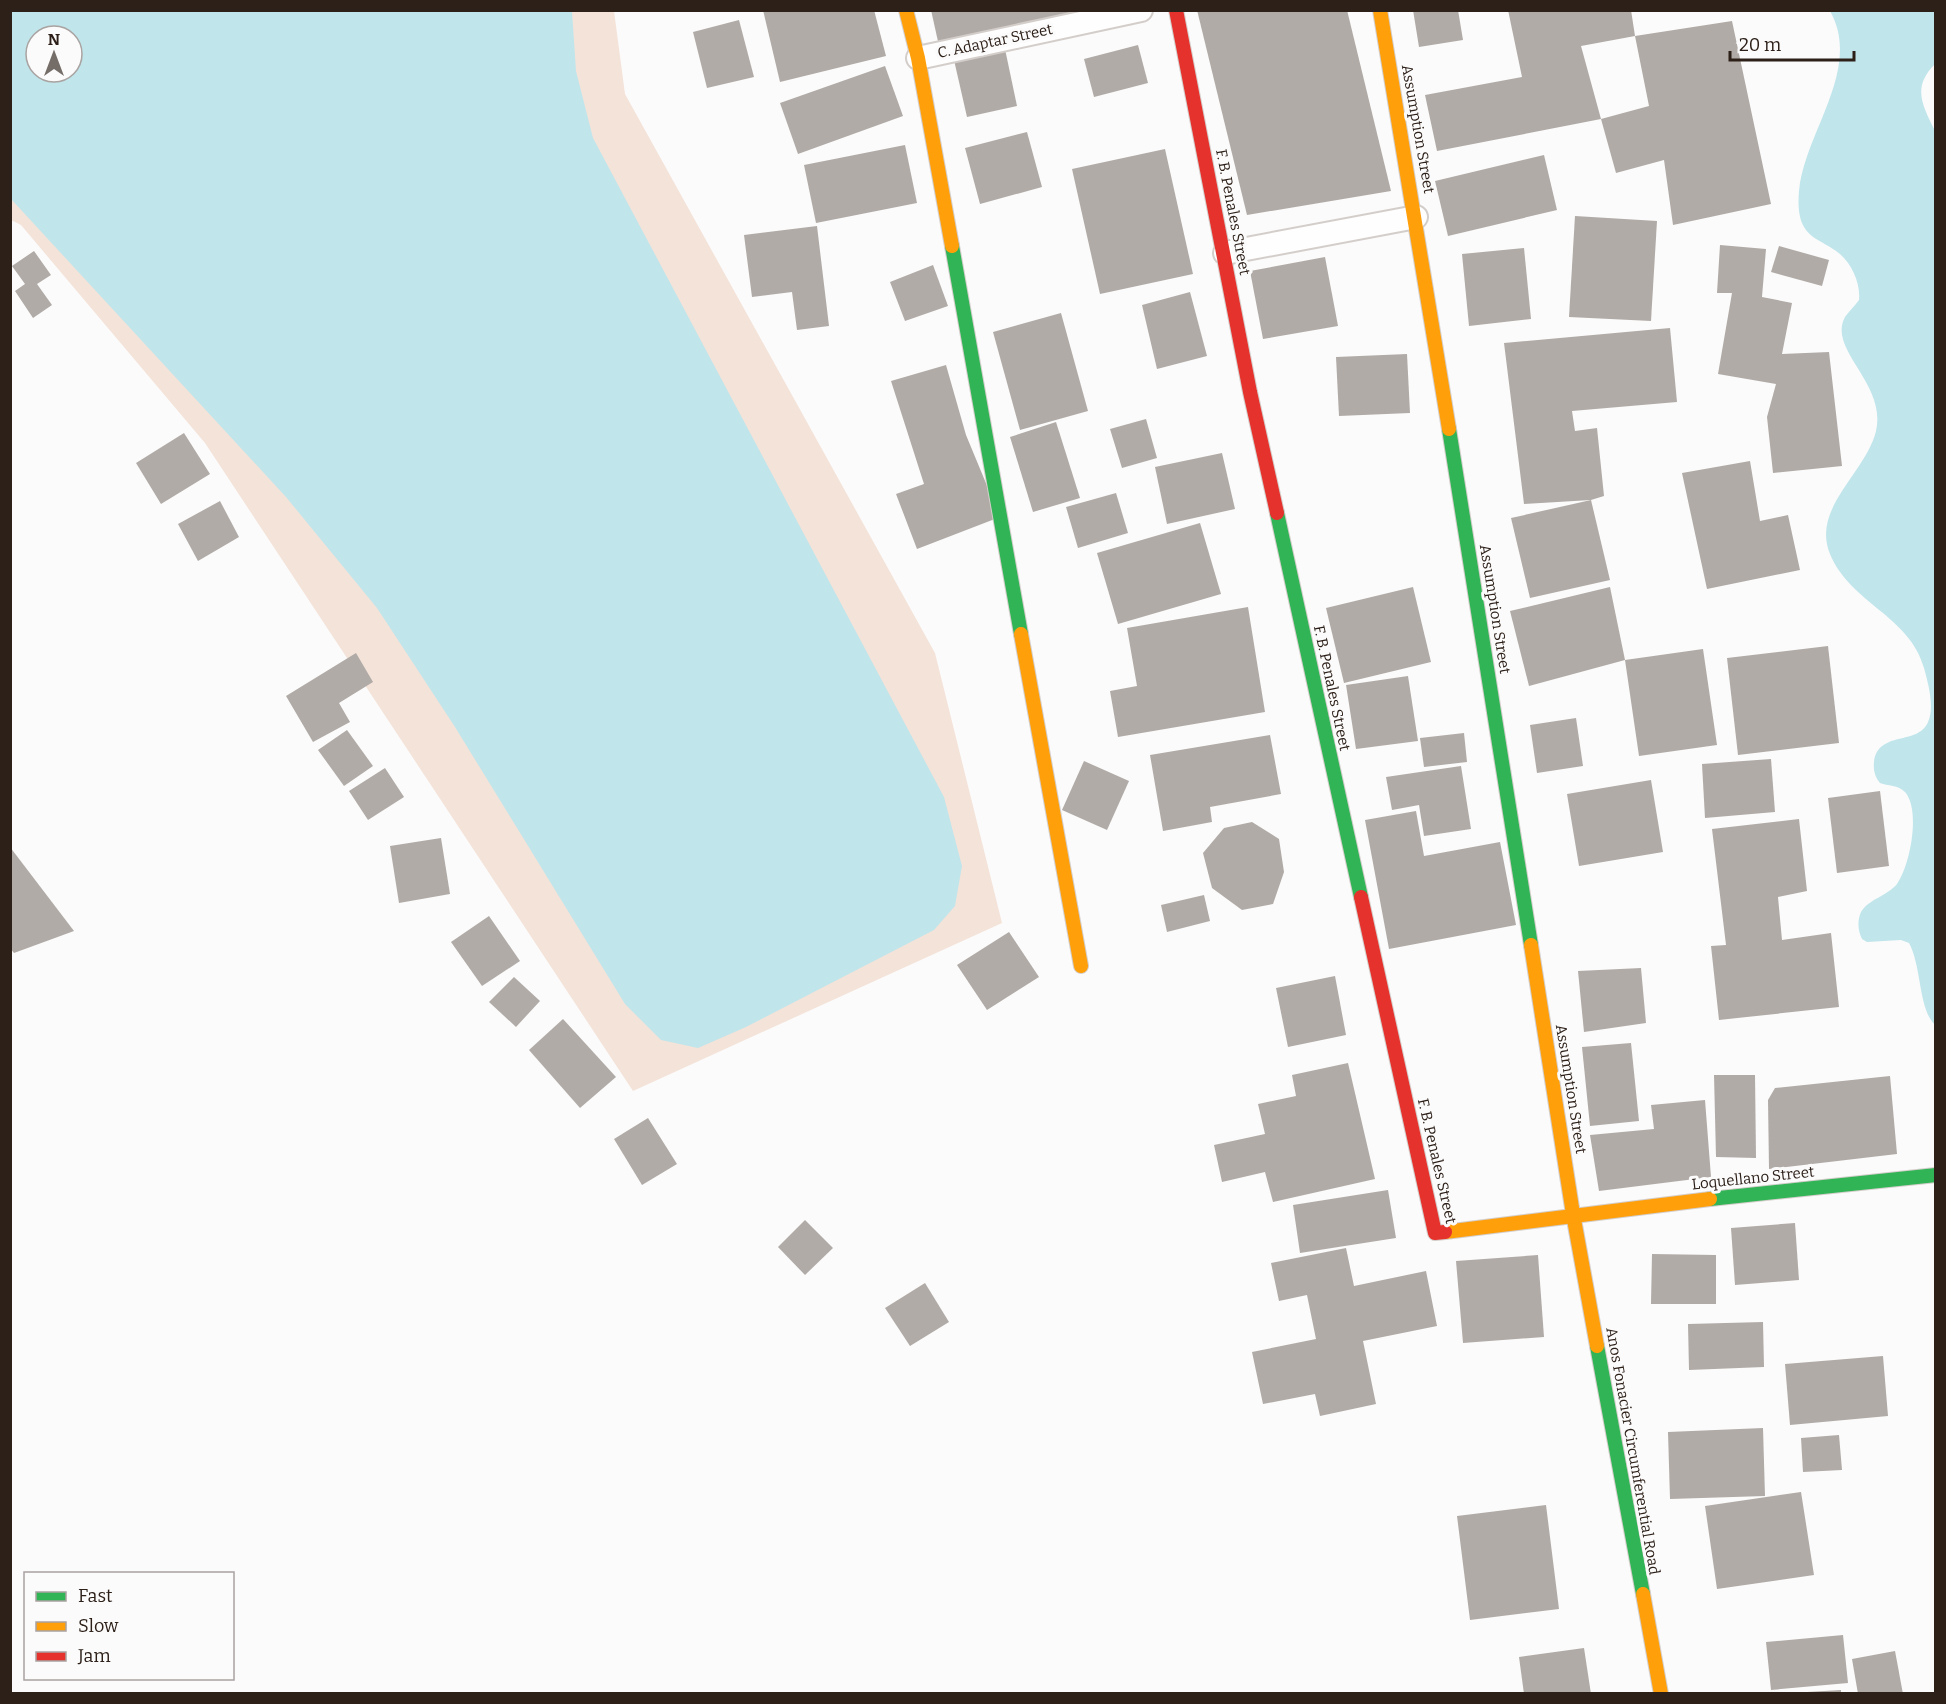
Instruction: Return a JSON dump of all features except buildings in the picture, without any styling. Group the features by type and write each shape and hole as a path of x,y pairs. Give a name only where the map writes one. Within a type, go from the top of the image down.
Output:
{"street":[{"path":"906,10 918,58 1081,966"},
{"name":"F. B. Penales Street","path":"1176,10 1225,253 1250,392 1435,1233 1574,1214"},
{"name":"Assumption Street","path":"1380,10 1416,217 1574,1214"},
{"name":"Loquellano Street","path":"1574,1214 1935,1175"},
{"name":"Anos Fonacier Circumferential Road","path":"1574,1214 1661,1694"}],"lane":[{"name":"C. Adaptar Street","path":"918,58 1141,10"},
{"path":"1225,253 1416,217"}],"shaded area":[{"path":"10,11 614,11 625,94 935,653 1002,923 633,1091 205,443 21,225 11,220"}],"water":[{"path":"10,11 572,11 576,71 593,138 944,797 962,866 955,906 934,930 746,1027 698,1048 661,1040 625,1004 455,727 377,608 286,497 11,199"},
{"path":"1830,11 1935,11 1935,64 1923,81 1921,89 1924,106 1936,133 1935,1025 1926,1008 1909,943 1901,940 1867,942 1862,939 1858,926 1864,908 1888,892 1902,876 1912,838 1910,800 1902,790 1878,781 1874,768 1877,752 1890,742 1916,734 1923,729 1930,716 1931,702 1924,668 1917,650 1906,635 1851,585 1839,571 1830,554 1826,537 1828,521 1834,506 1870,446 1876,431 1877,414 1873,398 1844,342 1842,329 1845,317 1859,300 1856,278 1849,264 1839,253 1807,231 1802,223 1799,209 1803,169 1829,101 1840,55 1838,33"}],"traffic: fast":[{"path":"952,246 1021,634"},
{"path":"1449,429 1531,945"},
{"path":"1277,513 1361,897"},
{"path":"1710,1199 1936,1175"},
{"path":"1597,1346 1643,1594"}],"traffic: slow":[{"path":"906,10 918,58 952,246"},
{"path":"1380,10 1449,429"},
{"path":"1021,634 1081,966"},
{"path":"1531,945 1573,1214 1597,1346"},
{"path":"1445,1232 1710,1199"},
{"path":"1643,1594 1661,1694"}],"traffic: jam":[{"path":"1176,10 1250,392 1277,513"},
{"path":"1361,897 1435,1233 1445,1232"}]}
